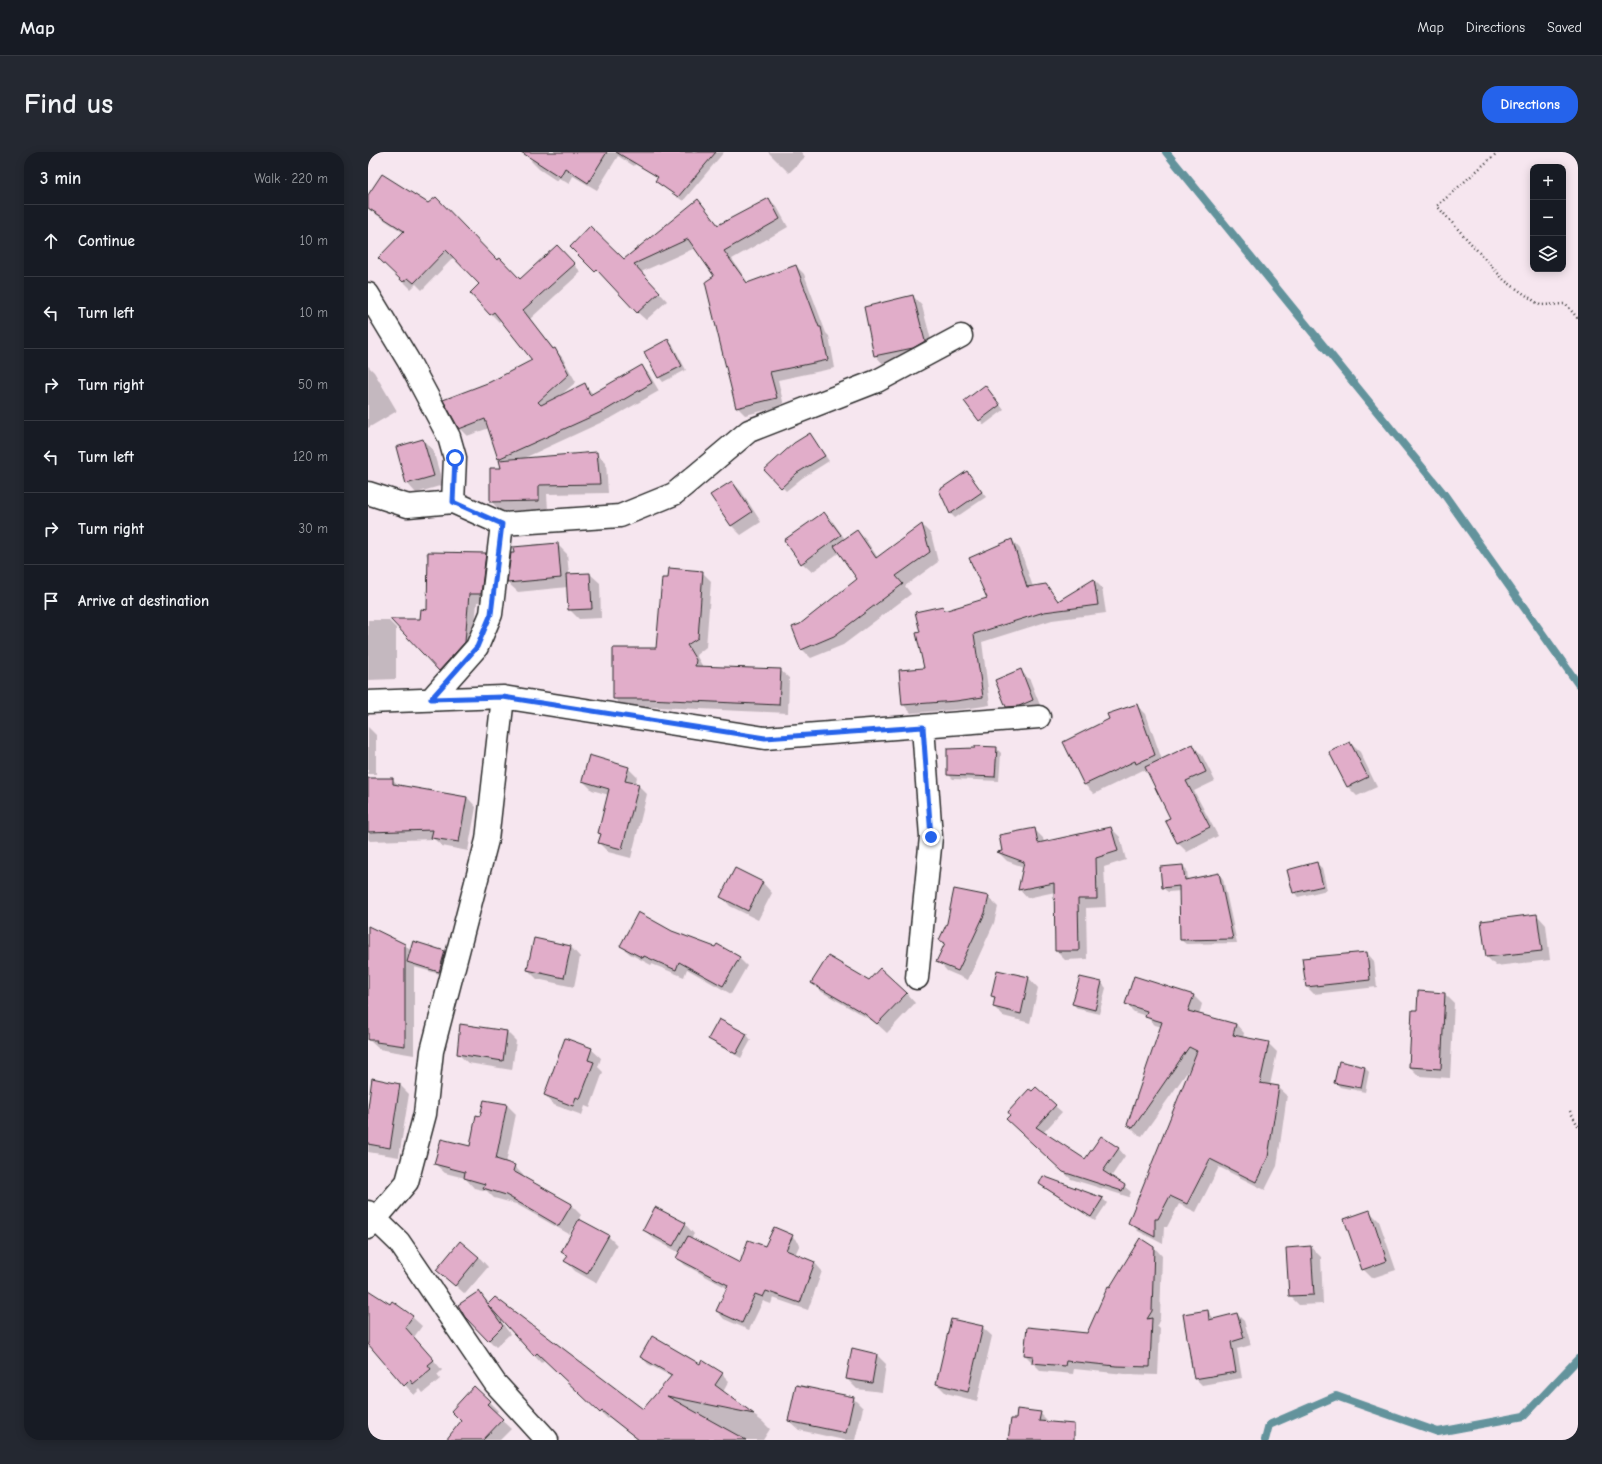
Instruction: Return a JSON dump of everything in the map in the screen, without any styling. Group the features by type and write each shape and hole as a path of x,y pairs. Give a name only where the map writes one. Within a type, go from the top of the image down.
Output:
{"street":[{"path":"368,294 408,360 449,437 455,458 453,502"},
{"path":"368,493 408,506 453,502 502,524 620,516 674,494 749,431 877,381 961,336"},
{"path":"431,699 477,647 491,614 502,524"},
{"path":"503,697 487,840 432,1051 425,1114 407,1182 370,1220 399,1242 495,1383 547,1440"},
{"path":"368,702 503,697 765,738 1039,718"},
{"path":"917,978 931,837 923,727"}],"path":[{"path":"1498,152 1437,206 1504,280 1540,305 1566,304 1578,319"},
{"path":"1570,1111 1578,1126"}],"building":[{"path":"521,152 607,152 588,183 565,168 560,177"},
{"path":"616,152 716,152 678,197 655,181 658,177"},
{"path":"382,174 428,203 436,197 497,260 500,258 520,279 557,245 575,264 523,310 553,349 555,348 569,374 538,402 541,405 585,383 590,395 642,365 652,383 606,410 498,459 485,419 459,429 443,400 490,382 532,360 494,312 490,315 470,293 479,284 446,250 414,283 408,278 403,282 378,258 404,231 368,208 368,195"},
{"path":"769,198 780,219 724,251 747,283 796,265 819,327 821,327 828,360 770,372 777,398 736,408 705,282 714,276 688,239 634,264 660,292 637,313 597,270 595,272 570,247 590,226 624,259 698,199 718,225"},
{"path":"913,295 925,341 913,348 874,356 864,307"},
{"path":"668,339 682,366 658,378 644,352"},
{"path":"985,385 1000,405 979,421 964,401"},
{"path":"810,433 825,456 797,473 781,488 764,470 794,443"},
{"path":"423,439 434,476 406,484 396,447"},
{"path":"597,452 600,484 539,485 539,501 490,502 490,468 501,468 499,460"},
{"path":"967,471 982,492 950,514 939,490"},
{"path":"732,481 752,512 731,526 710,495"},
{"path":"824,512 841,535 801,564 784,540"},
{"path":"922,524 930,552 896,576 903,584 834,636 801,650 792,627 800,624 857,579 834,546 857,530 876,558"},
{"path":"1012,539 1027,587 1046,584 1058,601 1094,579 1098,605 1044,612 974,634 983,697 956,701 902,705 899,670 924,668 916,633 920,632 915,612 943,606 944,611 987,598 969,558"},
{"path":"558,543 561,578 507,583 511,553 514,553 513,547"},
{"path":"428,552 486,553 481,594 469,594 465,642 439,671 390,619 420,619 421,609 427,610"},
{"path":"669,568 703,571 698,638 687,645 696,660 695,666 781,669 779,705 647,699 613,699 613,648 656,648 662,578 668,578"},
{"path":"590,573 592,609 568,610 566,574"},
{"path":"1021,669 1033,700 1019,706 1006,707 995,680"},
{"path":"1137,704 1155,755 1136,764 1135,761 1084,785 1063,742 1109,719 1107,714"},
{"path":"1350,742 1368,777 1347,787 1329,752"},
{"path":"1193,744 1206,772 1186,781 1210,827 1177,843 1165,820 1170,818 1145,767"},
{"path":"975,746 997,747 995,777 947,775 947,749 975,748"},
{"path":"589,755 629,767 625,781 639,784 622,849 598,843 601,834 598,833 609,789 582,781"},
{"path":"368,778 393,778 393,784 467,797 459,842 431,838 433,830 368,832"},
{"path":"1111,827 1118,851 1096,858 1097,899 1078,899 1079,951 1055,951 1054,883 1018,890 1024,862 997,852 1002,851 999,835 1035,828 1038,843"},
{"path":"1317,862 1323,886 1293,893 1287,870"},
{"path":"1183,865 1185,880 1219,873 1233,939 1180,940 1179,886 1162,888 1160,867"},
{"path":"735,868 763,882 748,911 720,897"},
{"path":"954,889 989,896 985,913 958,971 936,962 945,943 939,940 947,923"},
{"path":"638,912 672,931 715,947 717,944 740,957 723,986 679,962 676,970 644,956 643,958 620,946"},
{"path":"1537,914 1542,951 1486,957 1481,921"},
{"path":"368,926 405,944 405,1046 376,1042 377,1040 368,1040"},
{"path":"534,938 571,946 564,978 527,970"},
{"path":"413,941 445,951 439,972 407,962"},
{"path":"1367,952 1370,980 1306,987 1302,958"},
{"path":"828,956 869,980 880,968 907,993 877,1024 865,1014 811,983"},
{"path":"997,970 1029,977 1021,1014 993,1007 995,997 991,996"},
{"path":"1134,976 1194,995 1188,1011 1236,1024 1233,1035 1269,1042 1260,1083 1279,1086 1268,1157 1256,1182 1210,1159 1187,1204 1170,1196 1158,1219 1155,1219 1155,1237 1128,1223 1197,1051 1189,1047 1133,1128 1127,1125 1162,1022 1145,1017 1147,1011 1125,1004"},
{"path":"1080,977 1102,982 1095,1010 1072,1004"},
{"path":"1418,991 1445,993 1441,1069 1409,1067 1412,1010 1417,1010"},
{"path":"719,1019 747,1034 736,1054 708,1039"},
{"path":"460,1024 507,1031 503,1061 457,1054"},
{"path":"565,1038 592,1048 588,1060 594,1062 580,1099 576,1097 573,1106 544,1095"},
{"path":"1339,1061 1365,1067 1361,1088 1334,1083"},
{"path":"372,1078 400,1084 390,1148 368,1144 368,1108"},
{"path":"1036,1087 1056,1105 1036,1127 1085,1159 1101,1136 1119,1148 1103,1171 1125,1185 1122,1191 1063,1172 1006,1119 1010,1115 1008,1112 1029,1089 1032,1091"},
{"path":"484,1100 507,1104 496,1159 515,1165 513,1171 572,1204 559,1226 506,1195 483,1188 485,1184 464,1178 465,1172 434,1164 441,1139 470,1146 476,1115 480,1116"},
{"path":"1043,1176 1103,1198 1091,1217 1039,1184"},
{"path":"655,1207 686,1223 673,1246 643,1230"},
{"path":"1370,1210 1387,1261 1362,1270 1344,1219"},
{"path":"579,1219 609,1235 587,1274 564,1261 568,1256 561,1252"},
{"path":"774,1227 793,1235 786,1250 815,1262 800,1303 766,1291 763,1297 755,1294 742,1323 716,1311 728,1285 676,1258 688,1236 740,1263 748,1240 765,1246"},
{"path":"1140,1238 1154,1247 1152,1311 1147,1319 1152,1318 1150,1367 1116,1366 1066,1361 1065,1366 1032,1363 1033,1356 1024,1355 1027,1327 1087,1333 1108,1286 1110,1287"},
{"path":"460,1241 479,1257 455,1286 436,1270"},
{"path":"1311,1246 1314,1295 1289,1296 1286,1248"},
{"path":"368,1290 390,1304 392,1301 413,1316 405,1327 434,1360 428,1365 431,1369 413,1384 410,1380 404,1386 368,1344"},
{"path":"479,1291 488,1304 495,1297 643,1409 672,1375 640,1357 652,1336 700,1364 702,1360 723,1373 715,1385 754,1414 667,1396 746,1440 639,1440 602,1411 600,1413 537,1353 534,1356 488,1305 503,1326 488,1341 465,1317 458,1305"},
{"path":"1208,1310 1209,1320 1237,1313 1244,1338 1231,1342 1236,1372 1194,1379 1183,1314"},
{"path":"951,1319 983,1326 968,1392 936,1384"},
{"path":"852,1348 877,1354 872,1383 846,1379"},
{"path":"796,1385 854,1397 846,1433 788,1421"},
{"path":"474,1386 490,1401 487,1404 503,1419 483,1440 446,1440 461,1421 451,1411"},
{"path":"1017,1409 1041,1412 1039,1421 1074,1424 1074,1440 1008,1440 1011,1419 1016,1419"}],"waterway":[{"path":"1166,152 1444,494 1578,684"},
{"path":"1265,1440 1269,1425 1336,1396 1438,1432 1524,1416 1578,1359"}],"route":[{"path":"455,458 453,502 502,524 491,614 477,647 431,699 503,697 765,738 923,727 931,837"}]}
